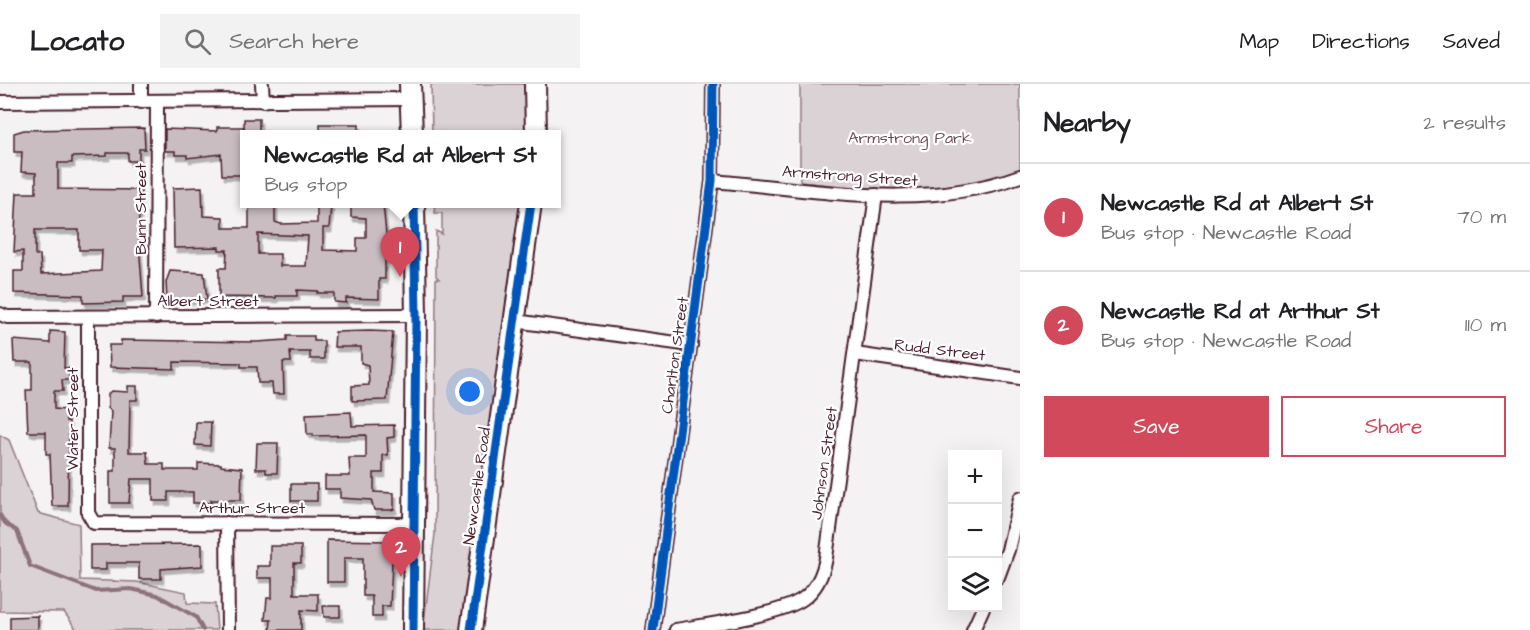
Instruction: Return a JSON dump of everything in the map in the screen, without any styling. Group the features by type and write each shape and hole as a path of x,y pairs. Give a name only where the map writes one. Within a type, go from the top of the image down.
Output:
{"highway":[{"path":"535,84 536,130"},
{"path":"410,92 412,130"},
{"path":"413,630 416,315 414,208"},
{"name":"Newcastle Road","path":"471,630 530,208"}],"street":[{"path":"141,84 141,102"},
{"path":"262,84 263,101"},
{"name":"Charlton Street","path":"652,630 712,181 713,84"},
{"path":"0,102 263,101 410,92"},
{"name":"Bunn Street","path":"156,317 157,102"},
{"name":"Armstrong Street","path":"712,181 915,197 982,188 1020,176"},
{"name":"Johnson Street","path":"676,630 785,608 803,599 816,585 826,558 876,195"},
{"name":"Albert Street","path":"0,314 7,317 416,315"},
{"name":"Water Street","path":"88,317 88,513 91,521"},
{"path":"515,321 690,345"},
{"name":"Rudd Street","path":"855,354 1020,378"},
{"path":"1002,566 1020,498"},
{"name":"Arthur Street","path":"91,521 99,524 414,524"},
{"path":"227,523 228,630"},
{"path":"973,630 981,612"}],"green space":[{"path":"431,84 526,84 527,130 432,130"},
{"name":"Armstrong Park","path":"800,84 1020,84 1020,170 963,186 908,191 800,182"},
{"path":"435,208 520,208 462,630 423,630 435,534 436,279 439,279 436,276 436,231 442,234 442,213 435,213"},
{"path":"0,435 9,440 38,513 79,524 80,580 137,582 186,592 187,603 215,604 217,630 77,630 64,612 0,611"}],"building":[{"path":"244,119 259,119 259,130 244,130"},
{"path":"320,124 359,124 359,130 320,130"},
{"path":"217,127 244,127 244,130 240,130 240,175 222,175 221,154 187,158 187,155 175,155 175,151 165,151 165,129 217,131"},
{"path":"144,128 145,149 139,149 139,161 128,161 128,153 107,153 107,156 72,157 72,163 58,163 58,189 141,190 138,231 143,297 123,297 123,302 83,303 83,295 14,293 14,271 23,271 23,251 14,252 17,193 36,193 36,173 21,172 22,152 14,152 14,133 24,130","holes":["35,230 79,230 79,250 102,250 101,271 41,274 40,255 35,255"]},
{"path":"202,187 203,216 223,217 223,228 249,228 249,208 275,208 275,222 281,224 317,223 317,208 331,208 329,228 323,228 323,250 357,251 357,238 366,238 366,218 351,217 351,208 383,208 388,255 385,255 385,279 379,279 379,299 346,298 346,303 334,302 334,293 297,290 297,296 276,296 276,298 219,297 219,268 226,268 227,250 219,250 219,247 174,248 173,188","holes":["258,234 308,236 306,266 280,266 280,254 258,254"]},
{"path":"170,271 204,273 207,299 167,301 166,282"},
{"path":"50,331 65,332 64,368 69,368 69,380 62,380 63,391 54,391 54,409 66,410 66,421 69,421 68,506 52,506 50,454 46,454 46,432 28,432 26,390 32,390 32,362 14,362 13,340 50,343"},
{"path":"335,332 393,332 387,400 352,401 352,386 369,385 368,365 361,363 361,347 334,347"},
{"path":"287,336 314,336 314,341 324,341 324,359 310,359 310,352 290,352 291,362 283,362 284,394 273,394 272,383 258,383 257,367 241,367 241,363 174,362 174,369 110,367 109,345 121,345 121,340 257,342 287,340"},
{"path":"128,386 137,386 137,400 130,400 129,452 147,452 148,464 164,464 164,470 198,470 198,463 242,468 241,500 211,500 211,503 193,503 193,492 168,492 168,501 153,501 153,479 131,479 129,503 110,503 110,471 115,471 115,448 109,448 111,411 108,408 108,394 111,391 128,392"},
{"path":"351,412 352,426 394,425 394,437 387,438 388,455 383,455 383,473 374,473 374,492 394,493 394,509 374,510 371,500 340,498 340,489 325,489 325,476 350,476 349,458 366,458 366,435 313,436 313,434 307,434 306,414"},
{"path":"196,422 211,422 210,446 195,445"},
{"path":"257,443 278,443 277,473 266,473 266,469 256,469"},
{"path":"291,484 317,484 317,501 291,501"},
{"path":"327,540 393,541 390,606 382,606 382,617 372,617 372,596 363,596 363,558 344,558 344,582 327,582"},
{"path":"202,544 202,566 161,569 161,579 139,579 139,563 106,563 106,570 90,570 90,545"},
{"path":"270,546 301,546 301,563 294,563 294,594 318,594 318,611 301,610 301,630 270,630 271,620 265,620 267,598 272,598 272,578 257,578 257,566 270,566"},
{"path":"323,606 340,606 340,617 324,617"},
{"path":"38,616 38,630 10,630 10,617"}],"waterway":[{"path":"0,515 5,523 17,531 30,566 96,591 131,589 157,595 196,617 203,630"}],"cycle path":[{"path":"653,630 712,181 713,84"},
{"path":"413,630 416,315 414,208"},
{"path":"471,630 530,208"}],"place":[{"name":"Newcastle Rd at Albert St","path":"400,277"},
{"name":"Newcastle Rd at Arthur St","path":"401,577"}]}
